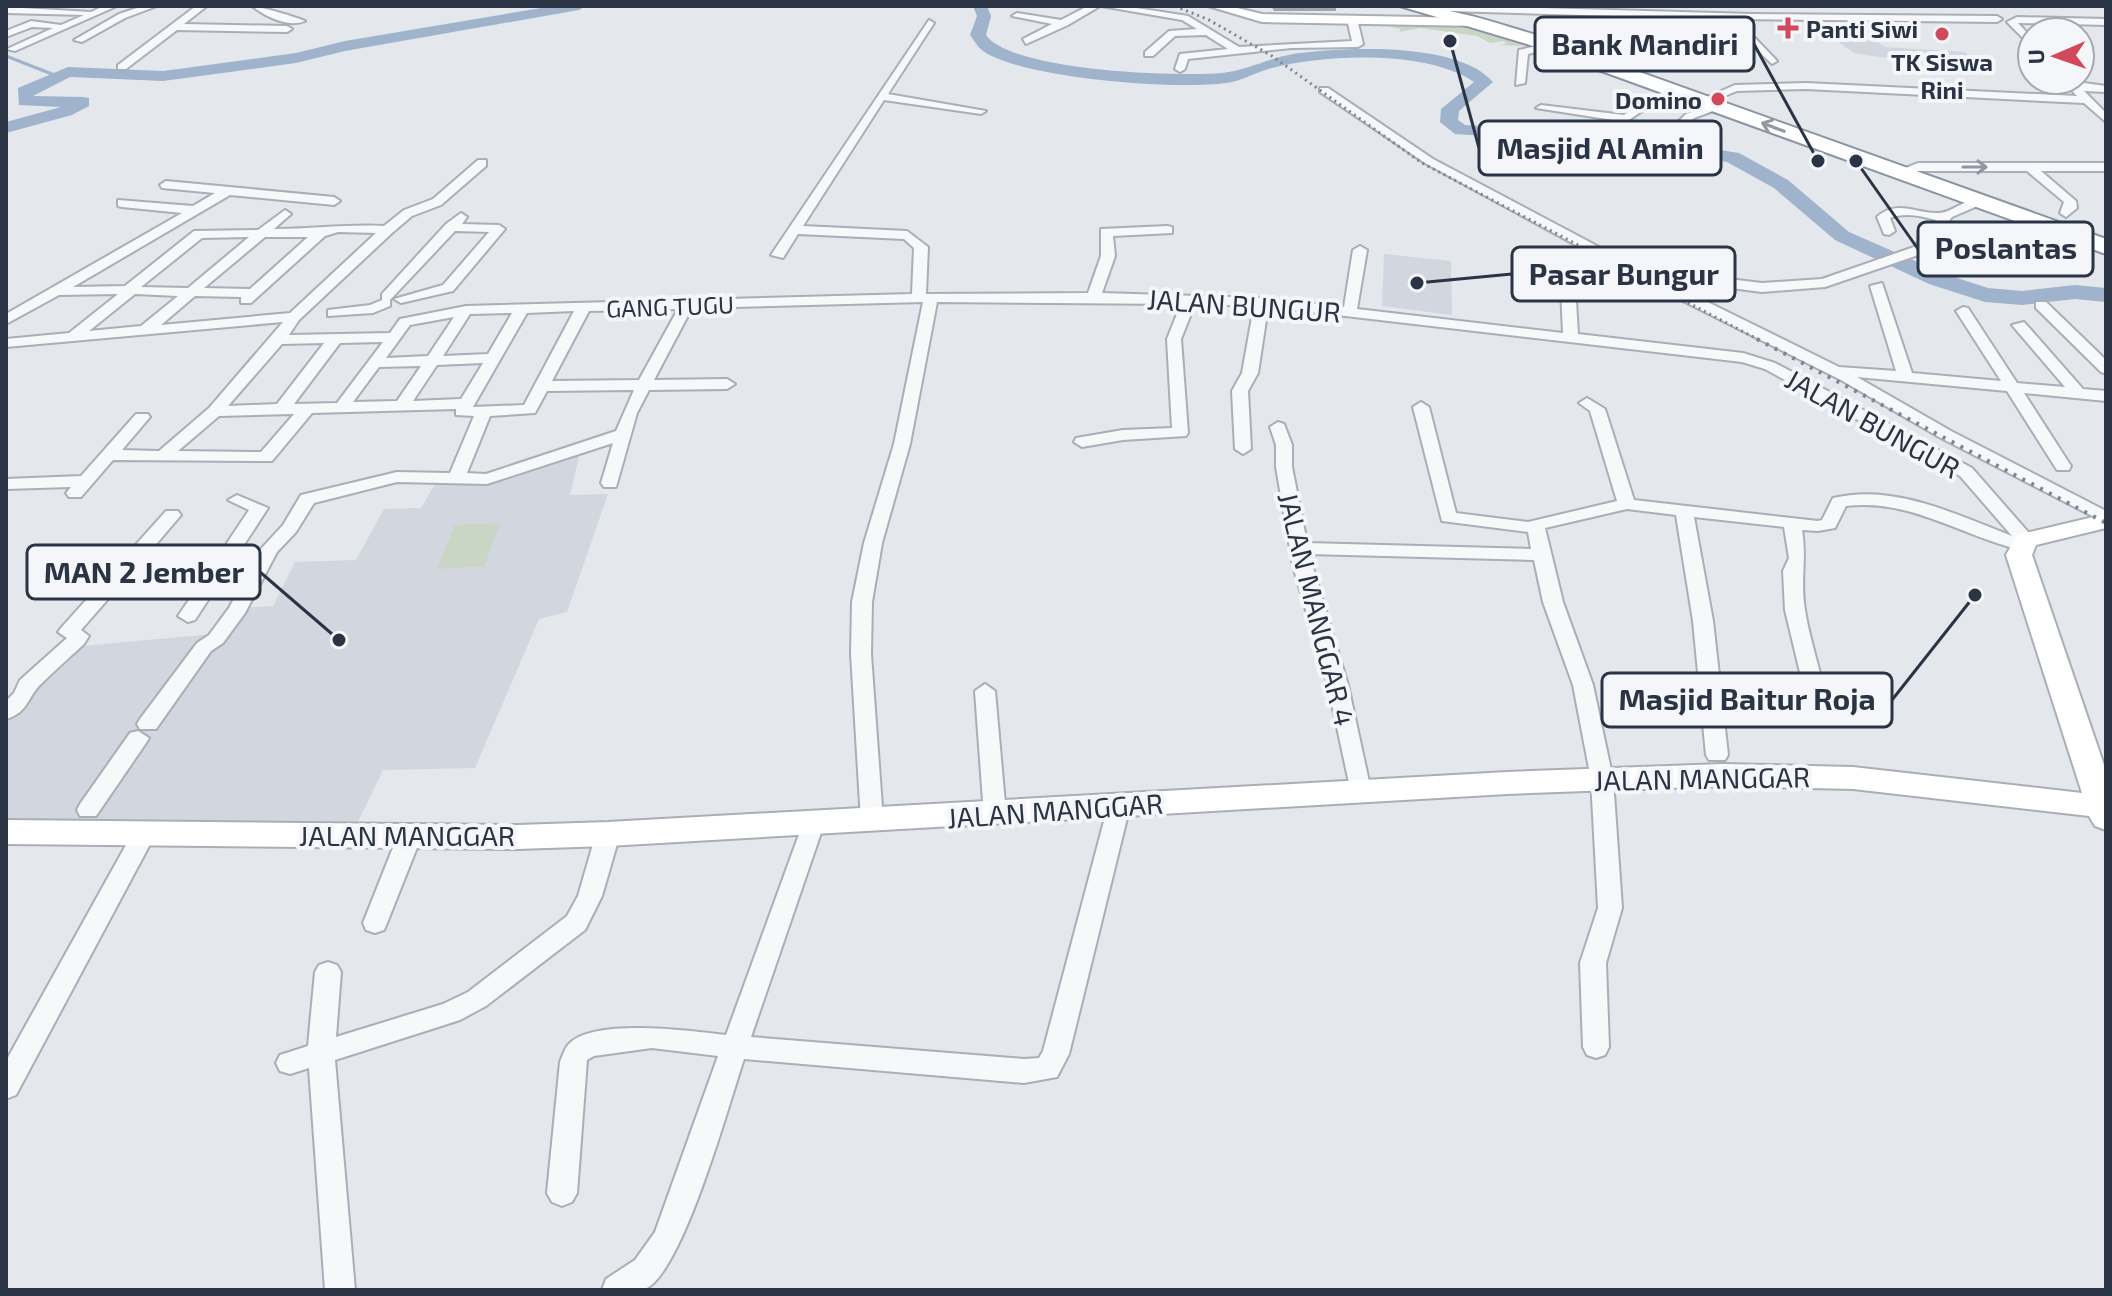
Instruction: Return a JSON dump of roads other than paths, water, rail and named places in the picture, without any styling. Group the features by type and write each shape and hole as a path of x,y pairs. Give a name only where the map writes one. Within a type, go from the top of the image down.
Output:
{"highway":[{"path":"1410,6 1477,22 1550,46 2106,247"}],"main road":[{"path":"1214,6 1251,17 1355,12 1477,22"},
{"path":"2104,812 2019,555 2023,542 2106,520"},
{"name":"JALAN MANGGAR","path":"6,832 608,834 995,815 1360,791 1723,775 1853,778 2104,812"}],"street":[{"path":"12,49 112,6"},
{"path":"79,40 122,16 152,6"},
{"path":"122,67 202,6"},
{"path":"257,6 277,18 300,21"},
{"path":"1106,6 1185,18 1240,52"},
{"path":"1410,6 2106,22"},
{"path":"1775,6 1786,17"},
{"path":"1990,6 2016,28"},
{"path":"1026,41 1095,9 1152,23 1164,15"},
{"path":"6,10 98,12"},
{"path":"1180,69 1183,57 1291,45 1358,44 1355,12"},
{"path":"1718,15 1732,31 1752,40 1772,61"},
{"path":"1017,16 1065,23"},
{"path":"778,255 798,230 929,23"},
{"path":"6,34 31,24 62,26"},
{"path":"173,27 287,29"},
{"path":"1149,54 1172,33 1210,32"},
{"path":"1520,83 1523,52 1550,46"},
{"path":"1670,136 1690,116 1735,88 1806,86 2086,100"},
{"path":"1324,90 1429,161 1634,271 1833,370 2106,520"},
{"path":"1541,108 1626,119 1651,100 1677,92"},
{"path":"881,96 981,111"},
{"path":"2082,96 2106,119"},
{"path":"166,453 215,411 287,327 387,230 408,213 437,202 482,163"},
{"path":"1899,173 1918,167 2106,167"},
{"path":"2030,167 2070,201 2071,208 2066,213"},
{"path":"166,185 334,201"},
{"path":"6,320 228,191"},
{"path":"244,211 271,194"},
{"path":"1634,271 1733,283 1810,287 1919,250 1944,218 1976,202"},
{"path":"122,203 195,210"},
{"path":"1889,231 1883,217 1889,213 1914,212 1944,218"},
{"path":"143,332 285,214"},
{"path":"393,300 463,214"},
{"path":"333,313 373,309 393,300 448,288 499,229 451,227"},
{"path":"70,339 197,235 320,233 338,228 387,230"},
{"path":"798,230 907,235 921,247 925,298 902,444 873,543 862,602 861,654 872,821"},
{"path":"1094,297 1108,256 1106,232 1167,230"},
{"path":"223,323 320,233"},
{"path":"1350,311 1360,250"},
{"path":"1567,268 1571,336"},
{"path":"1877,286 1905,376"},
{"path":"56,291 253,293"},
{"name":"JALAN BUNGUR","path":"925,298 1094,297 1262,302 1743,358 1770,366 1966,472 2023,542"},
{"name":"GANG TUGU","path":"412,319 466,310 925,298"},
{"path":"341,408 373,363 412,319 393,300"},
{"path":"1082,442 1123,435 1180,433 1174,339 1190,300"},
{"path":"1243,449 1240,391 1250,373 1262,302"},
{"path":"610,483 623,434 642,384 687,305"},
{"path":"2041,305 2106,369"},
{"path":"522,309 462,412 526,411 583,308"},
{"path":"402,406 466,310"},
{"path":"1963,311 2063,466"},
{"path":"6,343 223,323 287,327 335,339 394,337"},
{"path":"2019,325 2079,394"},
{"path":"281,410 335,339"},
{"path":"373,363 493,358"},
{"path":"1833,370 2106,396"},
{"path":"541,386 727,384"},
{"path":"1587,403 1597,409 1623,504"},
{"path":"215,411 466,404"},
{"path":"1421,407 1448,517 1535,528"},
{"path":"108,455 270,456 306,410"},
{"path":"456,480 484,412"},
{"path":"6,484 80,487 142,417"},
{"name":"JALAN MANGGAR 4","path":"1278,427 1284,445 1284,467 1298,548 1338,685 1360,791"},
{"path":"88,810 202,650 216,639 238,609 269,550 290,528 304,501 397,477 487,479 623,434"},
{"path":"1596,1047 1593,963 1610,908 1602,779 1583,685 1553,602 1535,528 1538,523 1623,504 1829,524 1839,502 1851,499 1884,501 2023,542"},
{"path":"188,616 259,506 237,500"},
{"path":"1684,510 1703,621 1717,755"},
{"path":"6,712 24,696 27,685 77,640 79,636 68,632 172,515"},
{"path":"1792,522 1798,558 1792,571 1795,610 1814,689"},
{"path":"1298,548 1542,555"},
{"path":"138,554 232,551"},
{"path":"985,691 995,815"},
{"path":"562,1193 573,1062 583,1048 652,1037 732,1047 1009,1070 1047,1069 1056,1054 1119,806"},
{"path":"617,1290 646,1270 667,1240 732,1047 813,824"},
{"path":"6,1087 144,833"},
{"path":"290,1063 451,1012 477,999 576,923 590,896 608,834"},
{"path":"375,923 410,835"},
{"path":"328,972 321,1054 340,1290"}],"waterway":[{"path":"6,128 66,111 83,102 25,101 24,92 68,72 163,76 296,58 345,46 579,6"},
{"path":"980,6 984,16 978,35 989,49 1033,64 1104,74 1176,79 1231,77 1272,63 1320,56 1383,55 1445,63 1469,71 1485,82 1450,109 1449,122 1461,130 1627,140 1732,157 1781,184 1842,236 1937,279 1985,295 2022,298 2075,292 2106,295"},
{"path":"6,56 57,76"}],"railway":[{"path":"1175,6 1209,20 1272,56 1422,163 1761,341"},
{"path":"1757,339 2106,523"}],"place":[{"name":"Panti Siwi","path":"1788,28"},
{"name":"TK Siswa Rini","path":"1942,34"},
{"name":"Masjid Al Amin","path":"1450,41"},
{"name":"Domino","path":"1718,99"},
{"name":"Bank Mandiri","path":"1818,161"},
{"name":"Poslantas","path":"1856,161"},
{"name":"Pasar Bungur","path":"1417,283"},
{"name":"Masjid Baitur Roja","path":"1975,595"},
{"name":"MAN 2 Jember","path":"339,640"}]}
